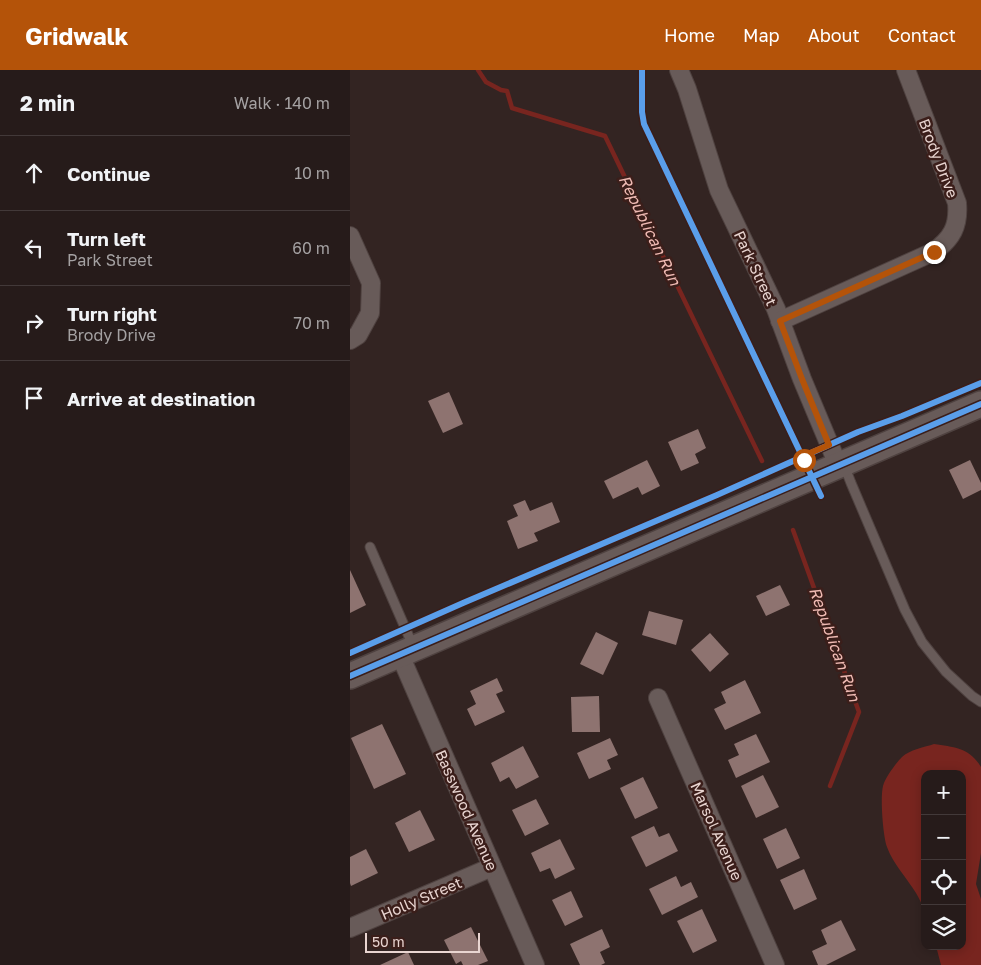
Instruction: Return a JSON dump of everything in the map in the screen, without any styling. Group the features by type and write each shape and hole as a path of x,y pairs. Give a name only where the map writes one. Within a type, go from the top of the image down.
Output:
{"street":[{"name":"Park Street","path":"679,70 687,89 719,190 776,309 802,379 841,464"},
{"name":"Brody Drive","path":"780,321 934,252 950,238 956,226 957,203 906,70"},
{"path":"350,236 370,283 370,313 358,335 350,340"},
{"path":"350,676 981,404"},
{"name":"Basswood Avenue","path":"407,652 492,867 535,965"},
{"name":"Marsol Avenue","path":"658,698 775,965"},
{"name":"Holly Street","path":"350,928 492,867"}],"lane":[{"path":"841,464 851,483 905,610 922,642 946,672 981,702"},
{"path":"370,547 407,652"}],"shaded area":[{"path":"934,744 955,748 967,752 981,767 981,853 976,884 981,899 981,965 941,965 937,950 966,950 966,770 921,770 921,902 887,847 882,817 883,786 891,771 902,757"}],"building":[{"path":"449,392 463,424 443,433 428,401"},
{"path":"698,429 706,448 695,454 699,463 681,471 668,442"},
{"path":"647,460 660,486 642,495 638,487 613,499 604,481"},
{"path":"970,460 981,483 981,490 963,499 949,470"},
{"path":"525,500 530,511 552,502 560,522 534,533 538,541 518,549 507,521 518,516 513,505"},
{"path":"350,570 366,605 350,613"},
{"path":"780,585 790,605 766,616 756,596"},
{"path":"649,611 683,620 676,645 642,635"},
{"path":"596,632 618,643 603,675 580,664"},
{"path":"710,633 729,654 710,672 691,650"},
{"path":"497,678 503,691 496,694 505,712 475,726 467,709 476,704 470,691"},
{"path":"745,680 761,713 725,730 714,709 726,703 721,692"},
{"path":"599,696 600,732 572,732 571,697"},
{"path":"382,724 406,774 374,789 351,738"},
{"path":"756,734 770,762 736,778 728,760 739,755 734,744"},
{"path":"610,738 618,755 607,760 611,769 589,779 577,753"},
{"path":"523,746 539,777 516,789 509,777 500,782 491,763"},
{"path":"763,775 779,807 756,818 741,786"},
{"path":"643,777 658,808 635,819 620,788"},
{"path":"536,799 549,824 525,836 512,810"},
{"path":"420,810 435,840 409,852 395,823"},
{"path":"654,826 659,837 669,833 678,851 646,867 631,837"},
{"path":"786,828 800,858 777,869 763,839"},
{"path":"560,839 575,869 555,879 550,868 540,872 531,853"},
{"path":"366,849 378,873 351,886 350,857"},
{"path":"804,869 817,899 794,910 780,880"},
{"path":"676,876 681,887 691,882 698,897 662,915 649,889"},
{"path":"571,891 583,917 565,926 552,900"},
{"path":"702,909 717,941 693,953 677,921"},
{"path":"841,920 856,950 826,965 818,965 812,951 827,944 821,930"},
{"path":"471,927 488,961 478,965 463,965 461,961 456,964 444,940"},
{"path":"602,929 610,947 600,952 605,963 601,965 580,965 570,944"},
{"path":"408,952 414,965 380,965"}],"waterway":[{"name":"Republican Run","path":"478,70 486,82 507,91 512,108 605,136 762,461"},
{"name":"Republican Run","path":"793,530 859,712 830,786"}],"cycle path":[{"path":"642,70 642,112 644,124 821,496"},
{"path":"350,653 717,495 858,432 981,383"},
{"path":"350,676 981,404"}],"route":[{"path":"804,460 803,456 829,445 780,321 934,252"}]}
